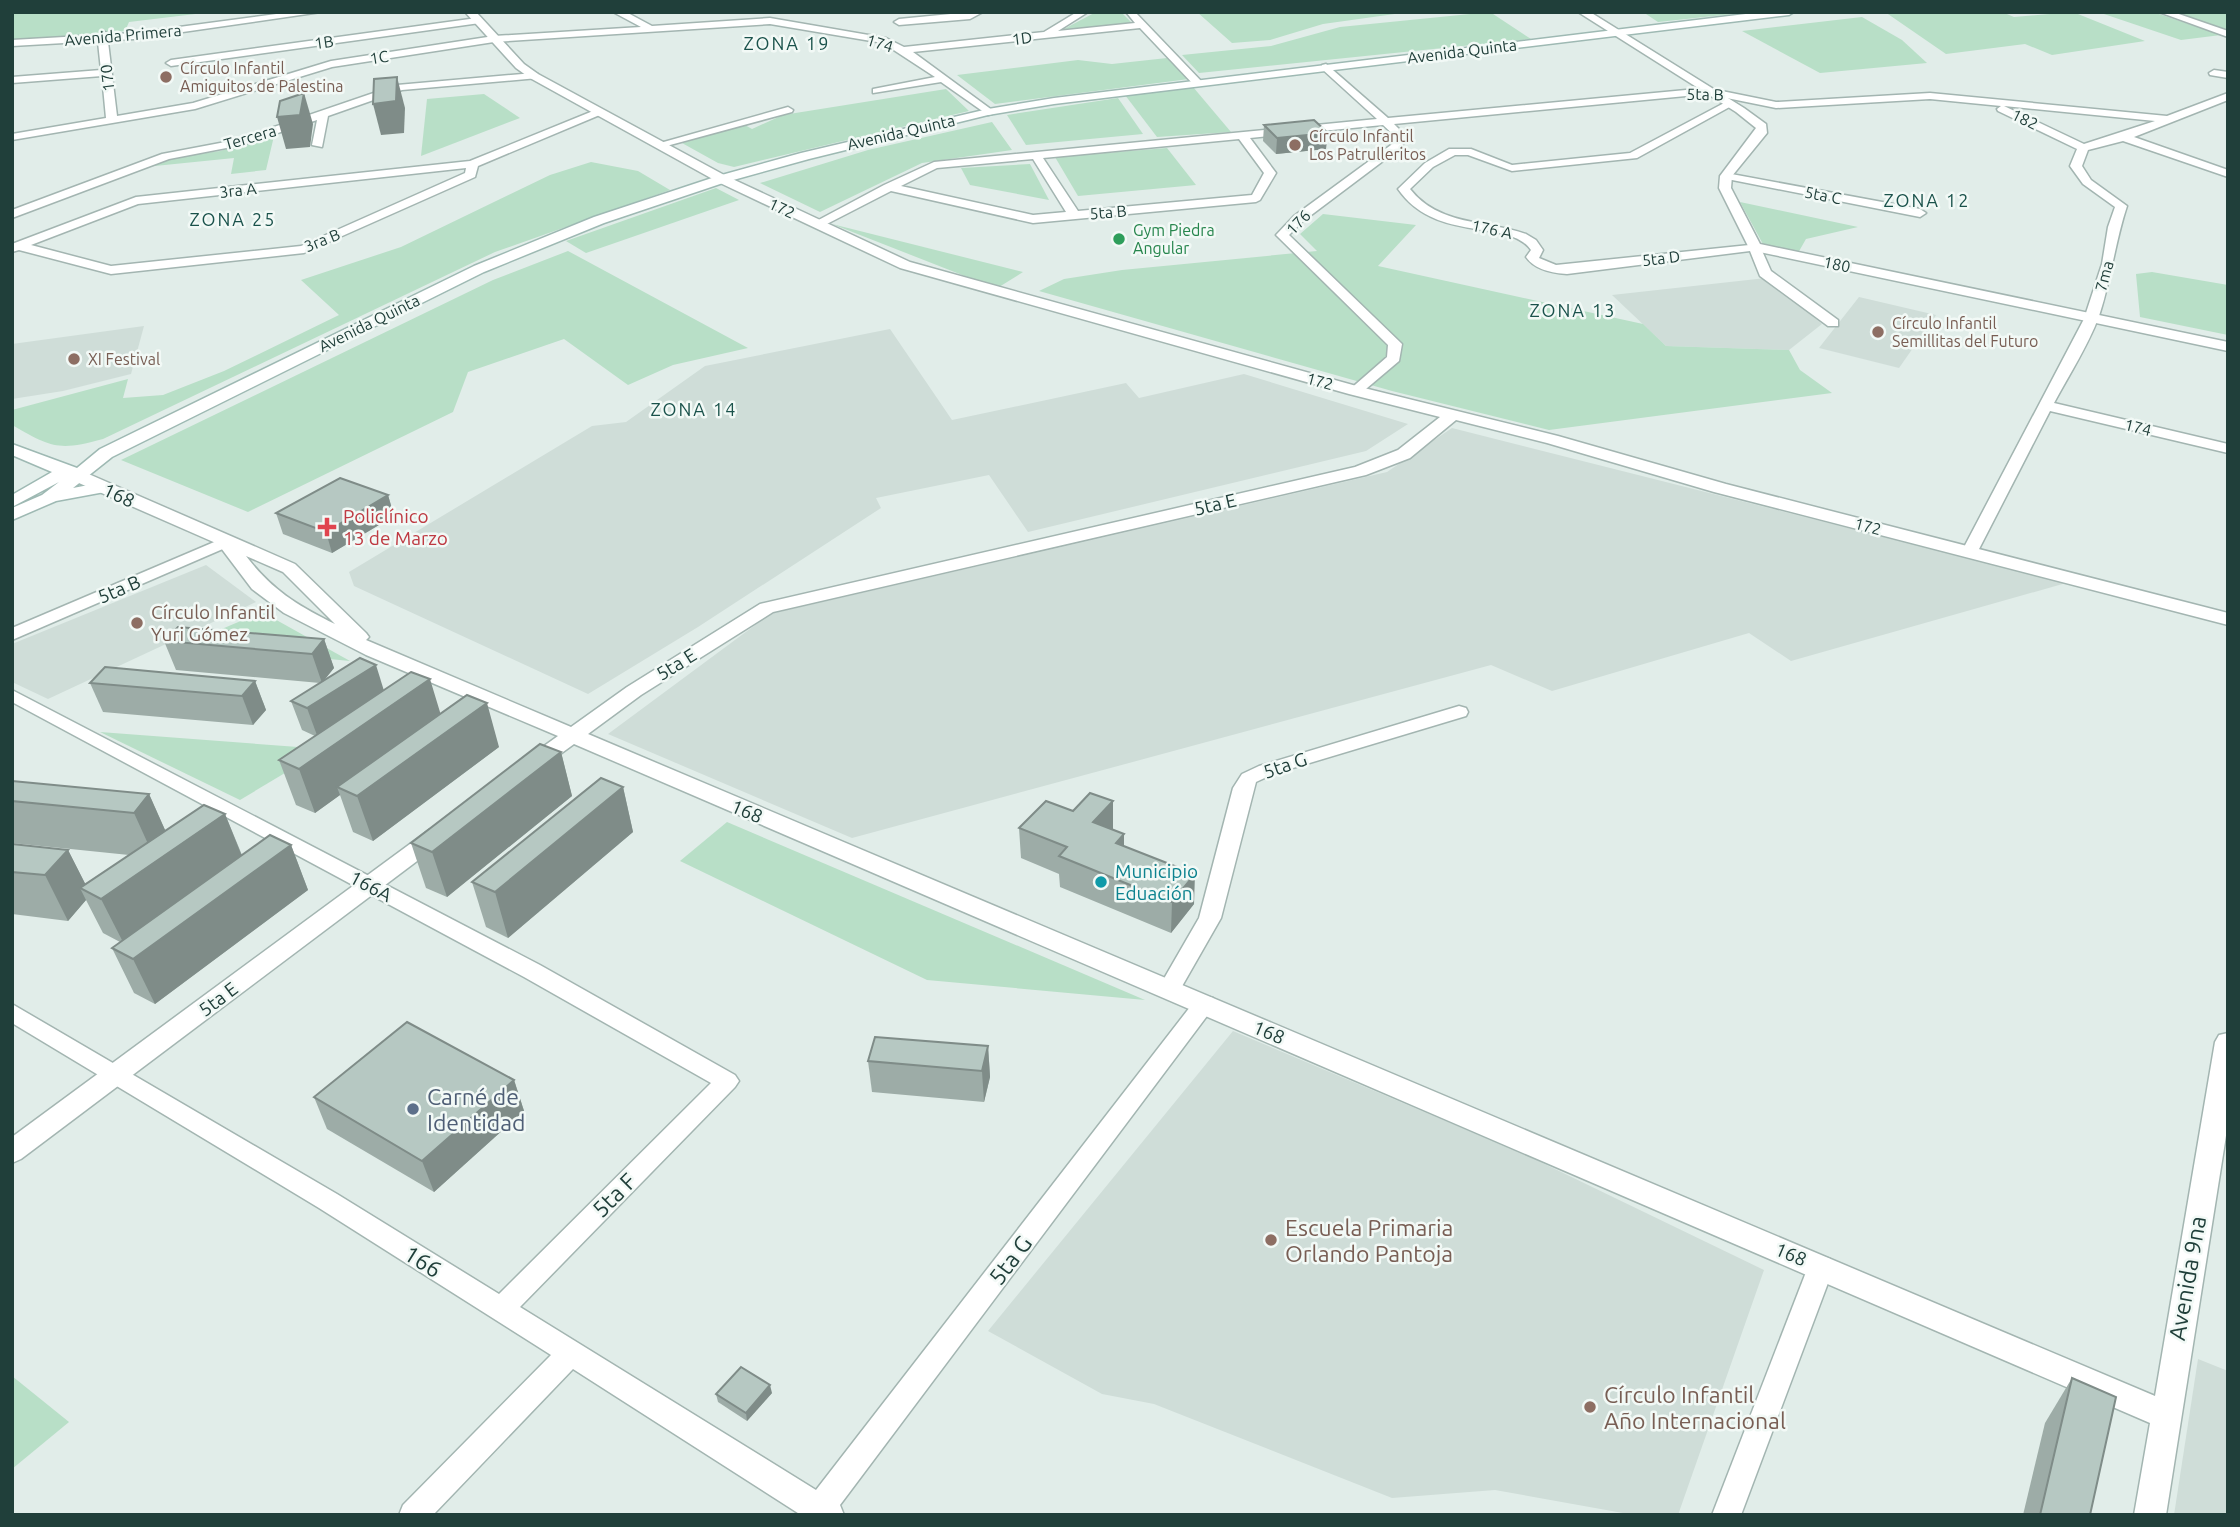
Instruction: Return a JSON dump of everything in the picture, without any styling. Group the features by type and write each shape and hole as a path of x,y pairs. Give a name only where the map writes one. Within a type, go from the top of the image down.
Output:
{"street":[{"name":"Avenida Primera","path":"104,37 295,12"},
{"name":"Avenida Primera","path":"12,42 104,37 316,12"},
{"path":"617,12 648,27"},
{"path":"902,50 888,27 909,18 909,12"},
{"path":"900,22 970,16 979,12"},
{"path":"1042,36 1084,12"},
{"path":"1130,12 1198,83"},
{"path":"1583,12 1762,127 1761,133 1726,176 1725,188 1765,273 1833,323"},
{"name":"Avenida Quinta","path":"12,502 479,268 599,220 722,179 805,156 988,112 1326,67 1790,12"},
{"path":"2163,12 2228,34"},
{"path":"294,56 476,20"},
{"name":"172","path":"476,20 534,76 722,179 905,265 1355,391 1552,439 1720,488 2228,619"},
{"name":"1B","path":"171,63 476,20"},
{"name":"1C","path":"12,137 195,106 331,64 494,39 752,21"},
{"name":"174","path":"752,21 770,21 886,41 988,112"},
{"name":"1D","path":"902,50 1143,25"},
{"name":"170","path":"104,37 112,120"},
{"name":"176","path":"1326,67 1382,122 1403,138 1395,147 1298,219 1282,235 1395,344 1394,358 1355,391"},
{"path":"12,80 106,73"},
{"path":"2214,73 2228,75"},
{"name":"Tercera","path":"12,214 166,156 238,143 401,87 534,76"},
{"path":"877,91 943,79"},
{"name":"5ta B","path":"817,224 934,165 1707,91 1776,105 1930,96 2166,119"},
{"path":"2082,148 2124,137 2228,96"},
{"name":"182","path":"1963,100 2012,111 2082,148"},
{"name":"176 A","path":"1567,270 1535,261 1532,257 1536,245 1525,236 1443,220 1419,204 1404,189 1409,181 1445,152 1457,150 1512,169 1633,156 1730,104"},
{"path":"659,145 788,110"},
{"name":"3ra B","path":"15,247 111,270 304,249 471,175 472,164 598,112"},
{"path":"318,145 323,114"},
{"name":"5ta B","path":"888,187 1033,219 1256,198 1270,173 1242,135"},
{"path":"2124,137 2228,174"},
{"name":"7ma","path":"1970,551 2048,406 2091,318 2108,264 2114,227 2121,206 2087,182 2076,166 2082,148"},
{"path":"1035,154 1073,215"},
{"name":"3ra A","path":"15,247 136,201 472,164"},
{"name":"5ta C","path":"1726,176 1920,213"},
{"name":"180","path":"1755,247 2228,347"},
{"name":"5ta D","path":"1567,270 1755,247"},
{"name":"174","path":"2048,406 2228,449"},
{"name":"5ta E","path":"508,782 634,691 767,608 1360,471 1404,454 1451,416"},
{"name":"168","path":"12,449 289,568 373,651"},
{"path":"48,499 71,474"},
{"path":"12,515 48,499 104,487"},
{"name":"5ta B","path":"12,635 226,542"},
{"name":"168","path":"226,542 259,585 290,609 373,651 2165,1415"},
{"name":"166A","path":"12,695 532,971 727,1081"},
{"name":"5ta G","path":"1169,989 1210,918 1242,788 1249,778 1266,770 1459,712"},
{"name":"5ta E","path":"12,1152 454,822"},
{"name":"5ta G","path":"822,1513 1205,1004"},
{"name":"166","path":"12,1012 501,1309 822,1513"},
{"name":"Avenida 9na","path":"2150,1515 2228,1042"},
{"name":"5ta F","path":"501,1309 727,1081"},
{"path":"1726,1515 1821,1267"},
{"path":"412,1515 569,1353"}],"shaded area":[{"path":"1766,278 1822,324 1789,350 1666,346 1612,295"},
{"name":"Círculo Infantil Semillitas del Futuro","path":"1859,297 1936,315 1899,368 1819,348"},
{"name":"XI Festival","path":"144,326 131,374 63,391 12,399 12,344"},
{"path":"890,329 952,420 1126,383 1139,398 1244,374 1408,424 1366,451 1028,532 989,475 876,498 881,508 698,627 588,694 354,586 349,572 592,426 626,422 705,366"},
{"path":"1452,428 2066,583 1791,661 1749,633 1552,691 1491,665 852,838 608,734 770,614 1387,472"},
{"name":"Círculo Infantil Yuri Gómez","path":"206,565 256,602 48,699 12,682 12,644"},
{"name":"Escuela Primaria Orlando Pantoja","path":"1233,1031 1526,1155 1764,1270 1678,1515 1634,1515 1495,1490 1392,1498 1154,1404 1102,1394 988,1331"},
{"path":"2198,1359 2228,1371 2228,1515 2174,1515"}],"green space":[{"path":"12,12 212,12 129,22 125,31 101,35 12,40"},
{"path":"1096,12 1121,12 1132,23 1062,30"},
{"path":"1197,12 1409,12 1323,24 1270,40 1232,43"},
{"path":"1490,12 1531,39 1199,73 1182,55 1271,46 1340,27"},
{"path":"1643,12 1751,12 1658,22"},
{"path":"1885,12 2002,12 2014,17 2073,12 2145,41 2052,55 2025,44 1946,54"},
{"path":"2098,12 2153,12 2221,35 2181,40"},
{"path":"2173,12 2228,12 2228,32"},
{"path":"1862,17 1902,40 1927,63 1820,73 1742,31"},
{"path":"1167,58 1189,79 995,104 957,75 1078,60 1112,64"},
{"path":"1193,87 1231,132 1157,137 1125,95"},
{"path":"946,89 969,111 734,167 718,163 682,143 745,125 752,129 783,115"},
{"path":"484,94 520,118 421,156 427,99"},
{"path":"1118,98 1143,134 1026,145 1007,115"},
{"path":"992,122 1012,150 922,163 820,212 760,183 868,150"},
{"path":"274,136 266,170 231,174 234,158 145,167 171,158 220,151"},
{"path":"1167,148 1196,185 1078,196 1055,157"},
{"path":"591,162 638,171 670,190 495,252 103,439 76,445 56,445 37,439 12,425 12,410 128,379 123,398 163,395 224,371 339,315 301,280 401,247 550,175"},
{"path":"1030,164 1049,200 970,185 961,168"},
{"path":"716,188 739,200 586,253 566,241"},
{"path":"1740,202 1858,227 1806,239 1798,253 1764,246"},
{"path":"1323,214 1416,225 1378,266 1643,324 1666,346 1789,350 1800,370 1832,393 1549,430 1392,391 1039,291 1064,279 1122,270 1317,251 1300,234"},
{"path":"832,224 1023,272 999,287"},
{"path":"568,251 748,348 673,365 628,385 564,339 468,372 453,412 248,512 121,460 493,280"},
{"path":"2152,272 2228,285 2228,335 2140,317 2136,274"},
{"path":"262,612 350,661 184,645"},
{"path":"100,732 325,749 240,800"},
{"path":"727,822 1145,1000 927,980 680,861"},
{"path":"12,1376 69,1422 12,1469"}],"building":[{"path":"397,77 396,101 373,104 374,79"},
{"path":"304,93 300,115 277,117 280,101"},
{"path":"1314,120 1328,133 1277,138 1264,125"},
{"path":"340,478 388,495 326,532 276,513"},
{"path":"178,627 324,639 312,654 164,641"},
{"path":"360,658 376,665 307,708 291,701"},
{"path":"105,667 255,681 242,696 90,683"},
{"path":"411,672 430,679 299,769 279,760"},
{"path":"467,695 487,703 357,796 337,787"},
{"path":"540,744 561,752 432,852 411,843"},
{"path":"601,778 623,787 495,892 472,882"},
{"path":"12,781 149,794 134,813 12,801"},
{"path":"1090,793 1113,801 1093,822 1124,834 1116,843 1195,874 1172,902 1059,856 1067,847 1019,828 1046,801 1073,811"},
{"path":"204,805 225,814 101,899 80,888"},
{"path":"270,835 291,845 133,959 112,948"},
{"path":"12,844 68,850 45,875 12,872"},
{"path":"407,1022 514,1080 422,1161 314,1097"},
{"path":"875,1037 988,1046 982,1071 868,1061"},
{"path":"741,1367 770,1385 746,1413 716,1394"},
{"path":"2072,1378 2116,1397 2090,1515 2040,1515"}],"place":[{"name":"Círculo Infantil Amiguitos de Palestina","path":"166,77"},
{"name":"Círculo Infantil Los Patrulleritos","path":"1295,145"},
{"name":"Gym Piedra Angular","path":"1119,239"},
{"name":"Círculo Infantil Semillitas del Futuro","path":"1878,332"},
{"name":"XI Festival","path":"74,359"},
{"name":"Policlínico 13 de Marzo","path":"327,527"},
{"name":"Círculo Infantil Yuri Gómez","path":"137,623"},
{"name":"Municipio Eduación","path":"1101,882"},
{"name":"Carné de Identidad","path":"413,1109"},
{"name":"Escuela Primaria Orlando Pantoja","path":"1271,1240"},
{"name":"Círculo Infantil Año Internacional","path":"1590,1407"}],"district":[{"name":"ZONA 19","path":"787,43"},
{"name":"ZONA 12","path":"1927,200"},
{"name":"ZONA 25","path":"233,219"},
{"name":"ZONA 13","path":"1573,310"},
{"name":"ZONA 14","path":"694,409"}]}
